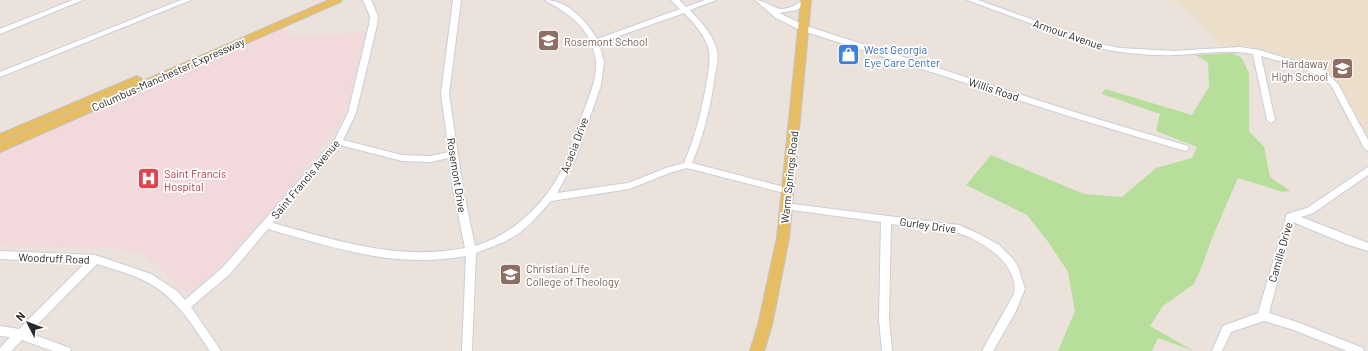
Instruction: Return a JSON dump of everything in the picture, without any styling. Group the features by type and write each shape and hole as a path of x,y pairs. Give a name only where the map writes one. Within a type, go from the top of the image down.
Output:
{"main road":[{"name":"Columbus-Manchester Expressway","path":"0,138 318,0"},
{"name":"Columbus-Manchester Expressway","path":"0,148 337,0"},
{"name":"Warm Springs Road","path":"757,351 783,238 806,0"},
{"path":"92,108 95,101 139,80 148,74"}],"street":[{"path":"0,32 79,0"},
{"path":"0,75 187,0"},
{"name":"Saint Francis Avenue","path":"185,306 226,270 267,225 301,183 338,142 352,113 373,25 374,16 367,0"},
{"name":"Rosemont Drive","path":"457,0 445,94 458,189 471,251 467,351"},
{"name":"Acacia Drive","path":"267,225 351,248 405,258 437,256 471,251 497,243 526,222 549,198 566,170 599,80 599,55 595,42 588,30 572,14 549,0"},
{"path":"675,0 686,9 711,44 714,55 711,85 704,116 696,145 687,165"},
{"path":"595,42 712,0"},
{"name":"Willis Road","path":"759,0 779,16 803,28 1081,117 1185,148"},
{"path":"770,9 777,11 790,10 798,7 806,0"},
{"name":"Armour Avenue","path":"971,0 1104,47 1120,50 1173,53 1216,49 1240,49 1256,52 1312,69 1334,84 1368,148"},
{"path":"1256,52 1271,120"},
{"path":"338,142 402,158 430,159 454,154"},
{"path":"549,198 629,186 669,170 687,165 788,191"},
{"name":"Camille Drive","path":"1263,316 1290,216 1310,211 1368,170"},
{"name":"Gurley Drive","path":"785,206 959,229 978,236 996,248 1011,262 1016,270 1021,290 988,351"},
{"path":"1290,216 1349,241 1368,247"},
{"path":"886,220 884,319 888,351"},
{"name":"Woodruff Road","path":"0,255 95,259 148,277 173,294 185,306 216,351"},
{"path":"4,351 85,271 95,259"},
{"path":"1217,351 1228,329 1256,320 1263,316 1293,325 1359,351"},
{"path":"0,331 20,334 66,351"}],"shaded area":[{"name":"Hardaway High School","path":"1173,0 1368,0 1368,138 1340,86 1328,73 1308,64 1245,46 1219,46 1194,16"},
{"name":"Saint Francis Hospital","path":"282,28 295,37 366,32 349,99 338,127 276,205 200,287 190,293 183,290 140,252 108,248 0,246 0,153"}],"green space":[{"path":"1232,53 1242,58 1249,74 1249,131 1264,147 1270,177 1290,191 1283,192 1238,178 1194,284 1163,306 1150,326 1194,351 1158,338 1152,351 1058,351 1075,311 1068,272 1049,243 1027,215 966,185 991,155 1084,194 1122,197 1156,168 1192,158 1197,147 1156,131 1160,114 1102,94 1105,89 1192,115 1209,87 1208,62 1196,55"}],"place":[{"name":"Rosemont School","path":"549,41"},
{"name":"West Georgia Eye Care Center","path":"849,55"},
{"name":"Hardaway High School","path":"1343,69"},
{"name":"Saint Francis Hospital","path":"148,179"},
{"name":"Christian Life College of Theology","path":"510,274"}]}
